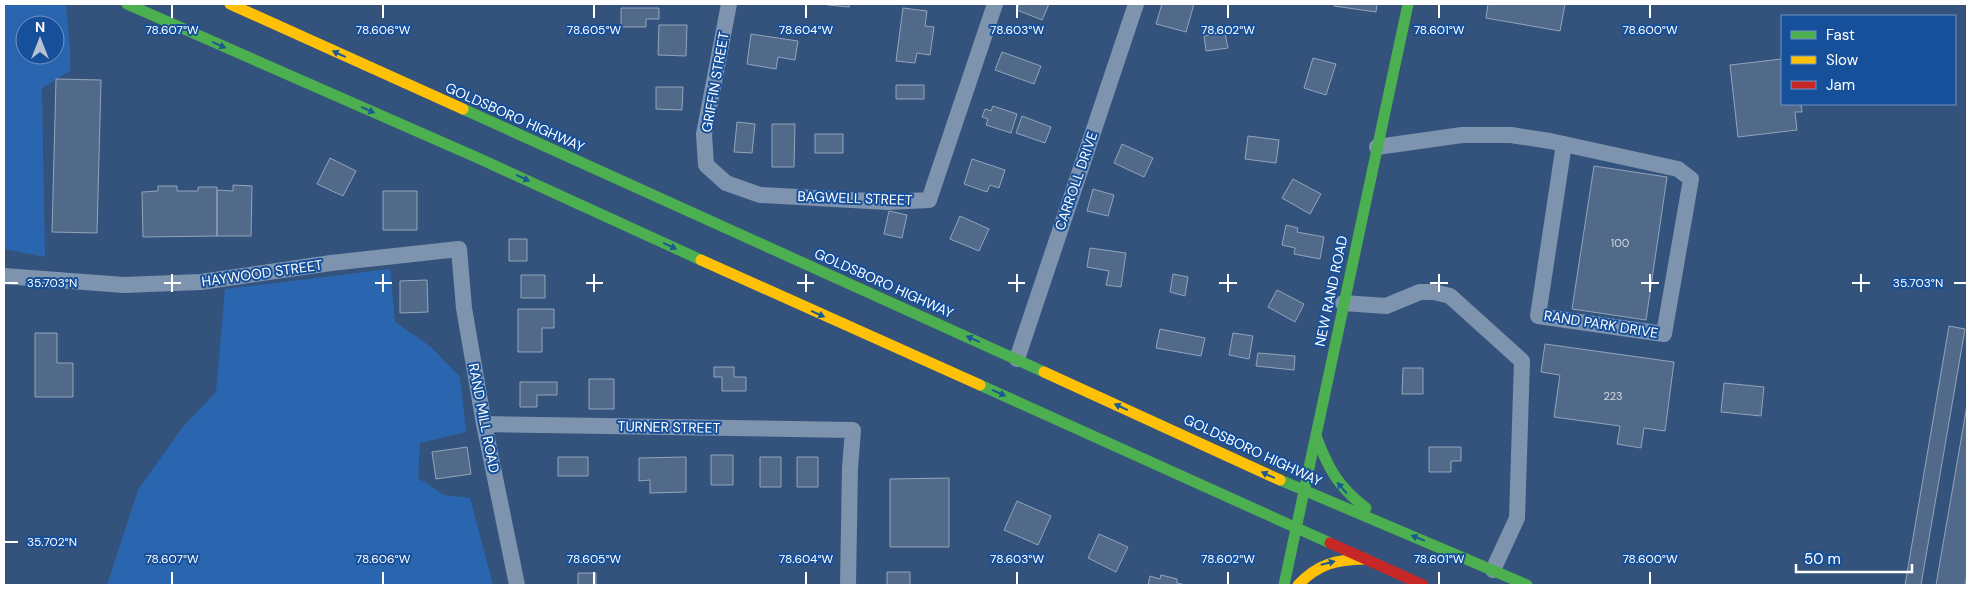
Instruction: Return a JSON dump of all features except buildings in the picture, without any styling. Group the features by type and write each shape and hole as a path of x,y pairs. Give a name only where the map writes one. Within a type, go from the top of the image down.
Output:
{"main road":[{"path":"127,4 478,158 810,310 1052,416 1423,585"},
{"name":"GOLDSBORO HIGHWAY","path":"230,4 1017,359 1305,492 1527,585"},
{"name":"NEW RAND ROAD","path":"1284,585 1408,4"},
{"path":"1316,436 1328,470 1343,490 1394,528"},
{"path":"1298,585 1312,570 1321,565 1366,559"}],"street":[{"name":"GRIFFIN STREET","path":"706,161 704,134 729,4"},
{"name":"BAGWELL STREET","path":"706,161 706,165 726,183 760,195 888,202 929,200 995,4"},
{"name":"CARROLL DRIVE","path":"1017,359 1136,4"},
{"name":"RAND PARK DRIVE","path":"1377,147 1462,135 1511,135 1564,144 1678,169 1691,179 1664,334 1538,316 1564,144"},
{"name":"HAYWOOD STREET","path":"4,276 124,285 200,282 331,263 459,250"},
{"name":"RAND MILL ROAD","path":"459,250 464,308 484,424 517,585"},
{"path":"1343,303 1386,306 1420,292 1434,292 1450,296 1522,361 1517,518 1494,570"},
{"name":"TURNER STREET","path":"484,424 853,430 850,468 848,585"}],"shaded area":[{"path":"4,4 63,4 66,6 70,71 42,88 45,257 4,249"},
{"path":"390,269 395,322 431,347 460,377 466,432 420,443 418,478 444,495 470,498 493,585 107,585 138,490 181,429 216,392 225,289"}],"traffic: fast":[{"path":"127,4 478,158 701,260"},
{"path":"1284,585 1408,4"},
{"path":"463,109 1044,372"},
{"path":"980,385 1330,543"},
{"path":"1316,436 1335,476 1348,492 1366,508"},
{"path":"1280,480 1527,585"}],"traffic: slow":[{"path":"230,4 463,109"},
{"path":"701,260 980,385"},
{"path":"1044,372 1280,480"},
{"path":"1298,585 1313,572 1328,564 1345,560 1365,559"}],"traffic: jam":[{"path":"1330,543 1423,585"}]}
